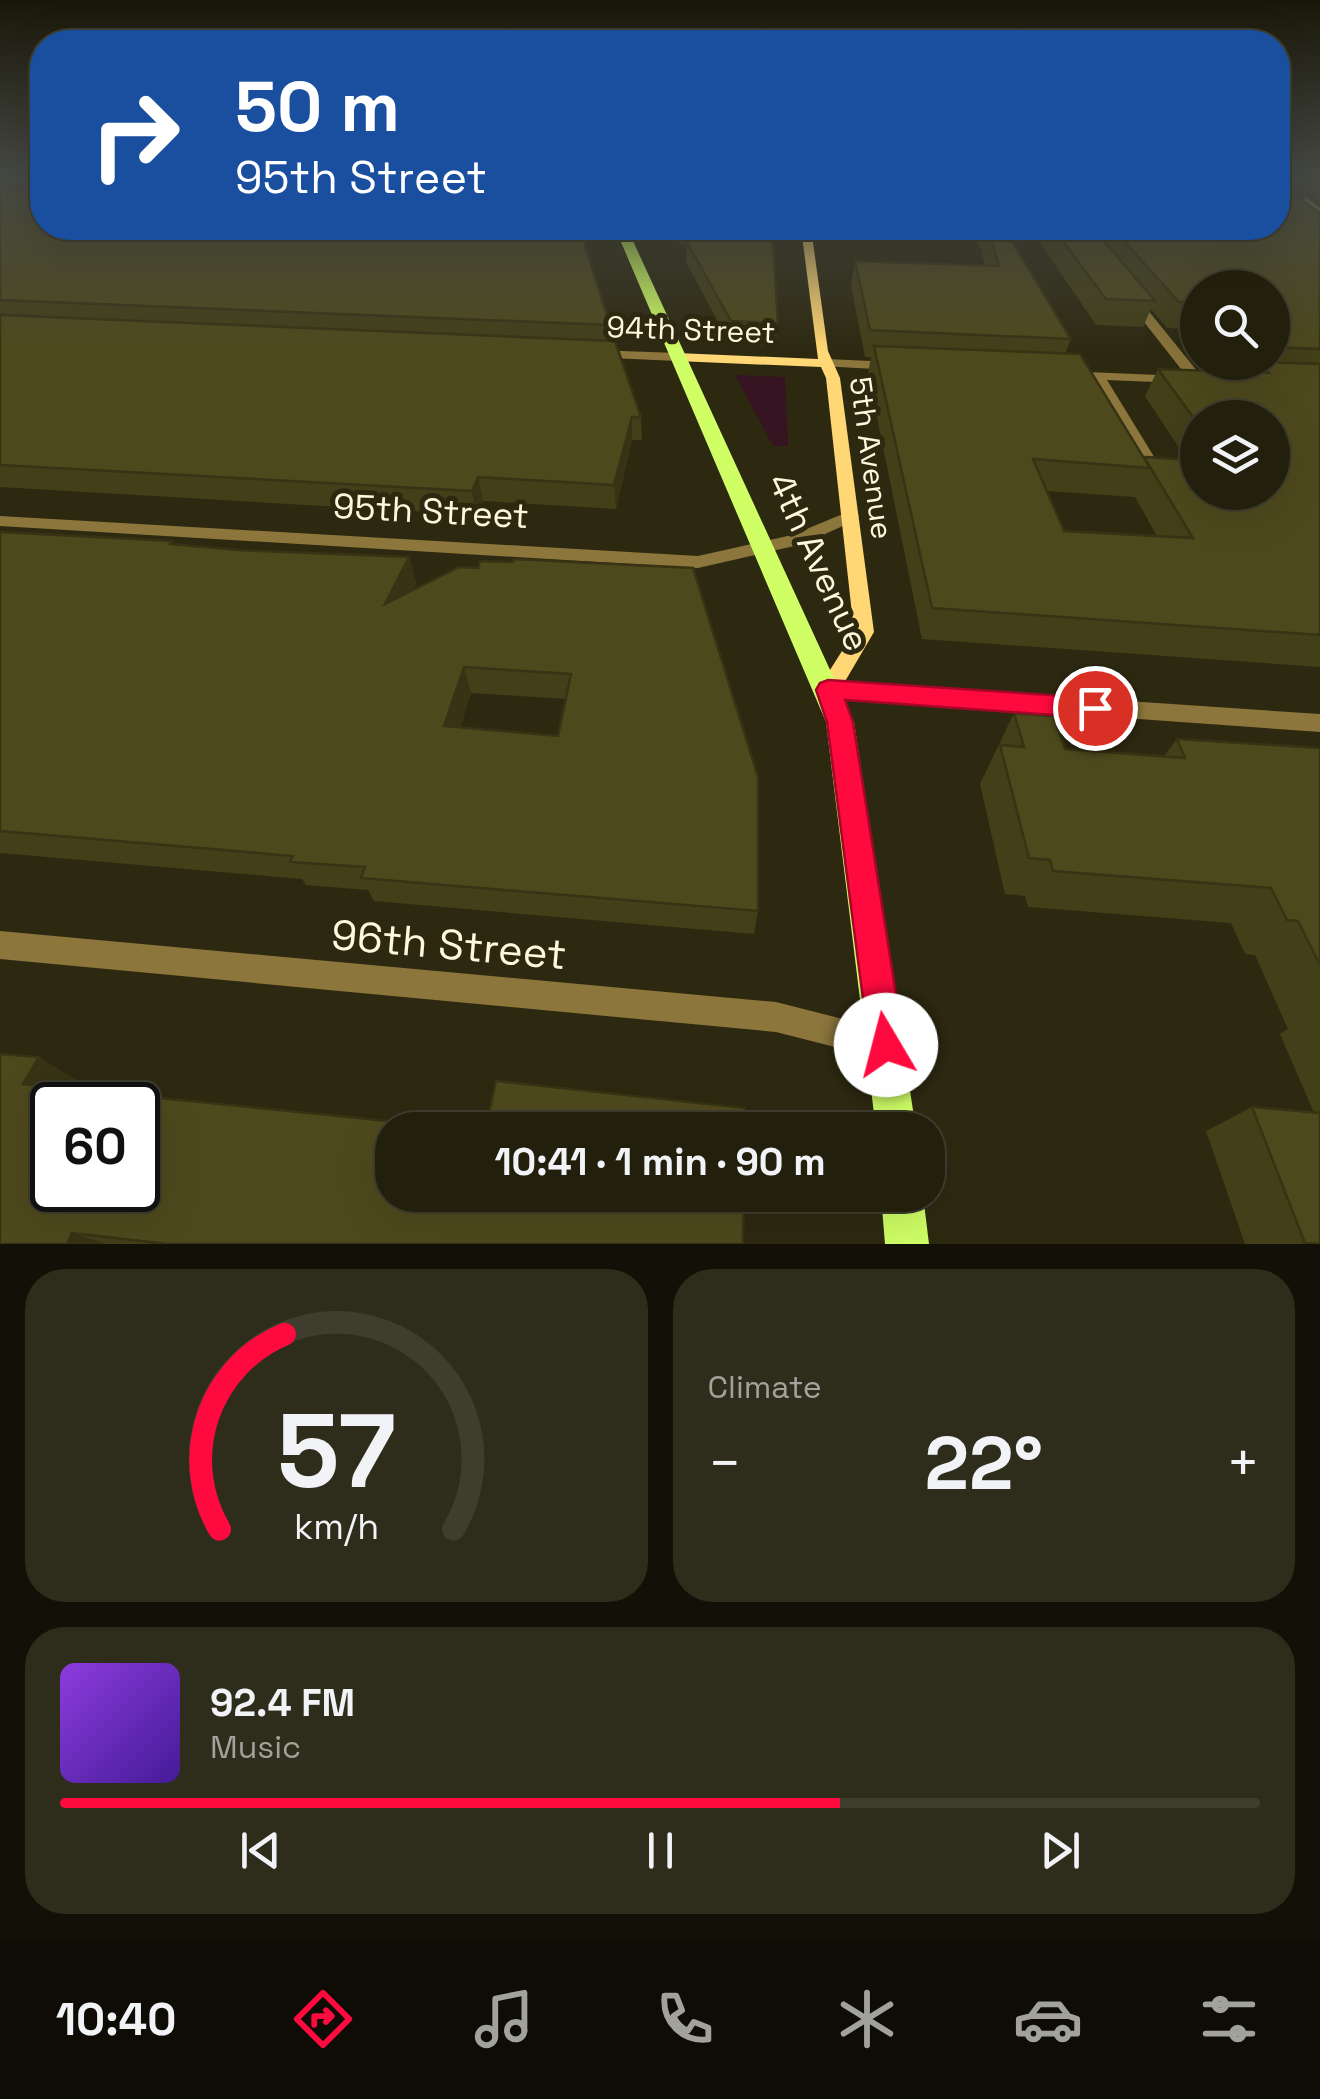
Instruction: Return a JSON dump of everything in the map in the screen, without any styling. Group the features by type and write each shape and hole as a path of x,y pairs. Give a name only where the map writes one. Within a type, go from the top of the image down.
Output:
{"main road":[{"name":"4th Avenue","path":"626,240 840,722 894,1112"},
{"path":"904,1212 907,1244"}],"street":[{"name":"5th Avenue","path":"807,240 820,350 833,378 864,632 828,690"},
{"path":"1126,289 1180,358"},
{"name":"94th Street","path":"584,354 909,367"},
{"path":"1043,373 1180,379"},
{"path":"1097,375 1156,473"},
{"name":"95th Street","path":"0,520 698,562 798,540 850,516"},
{"path":"828,690 1320,723"},
{"name":"96th Street","path":"0,944 776,1018 886,1045"}],"shaded area":[{"path":"735,375 785,377 788,446 773,446"}],"building":[{"path":"0,235 30,235 30,240 587,240 585,245 610,325 0,300"},
{"path":"1290,235 1320,235 1320,349 1290,348 1290,270 1180,270 1180,302 1123,240 1290,240"},
{"path":"773,240 778,323 731,321 687,242"},
{"path":"991,240 1011,240 1071,339 870,330 855,261 999,266"},
{"path":"1062,240 1103,240 1155,301 1106,299"},
{"path":"0,315 615,341 641,417 632,417 614,485 478,477 472,491 0,465"},
{"path":"874,346 1080,354 1150,468 1033,459 1064,531 1193,538 1144,457 1180,459 1180,510 1290,510 1290,400 1181,400 1158,369 1180,370 1180,380 1290,380 1290,363 1320,364 1320,635 932,608"},
{"path":"0,532 172,541 170,544 237,550 409,557 385,604 459,567 478,568 480,561 514,559 693,568 758,777 758,911 361,878 365,867 290,862 293,856 0,831","holes":["464,667 571,674 558,736 444,726"]},
{"path":"1014,713 1054,716 1065,749 1185,758 1177,739 1320,748 1320,965 1298,921 1287,920 1271,888 1053,871 1050,860 1029,858 1000,745 1024,747"},
{"path":"0,1054 39,1057 23,1084 30,1085 30,1212 160,1212 160,1098 375,1120 375,1212 744,1212 743,1244 167,1244 72,1233 67,1244 0,1244"},
{"path":"496,1081 745,1108 745,1112 489,1112"},
{"path":"1252,1107 1320,1113 1320,1244 1305,1243"}],"route":[{"path":"886,1045 840,722 828,690 1095,708"}]}
